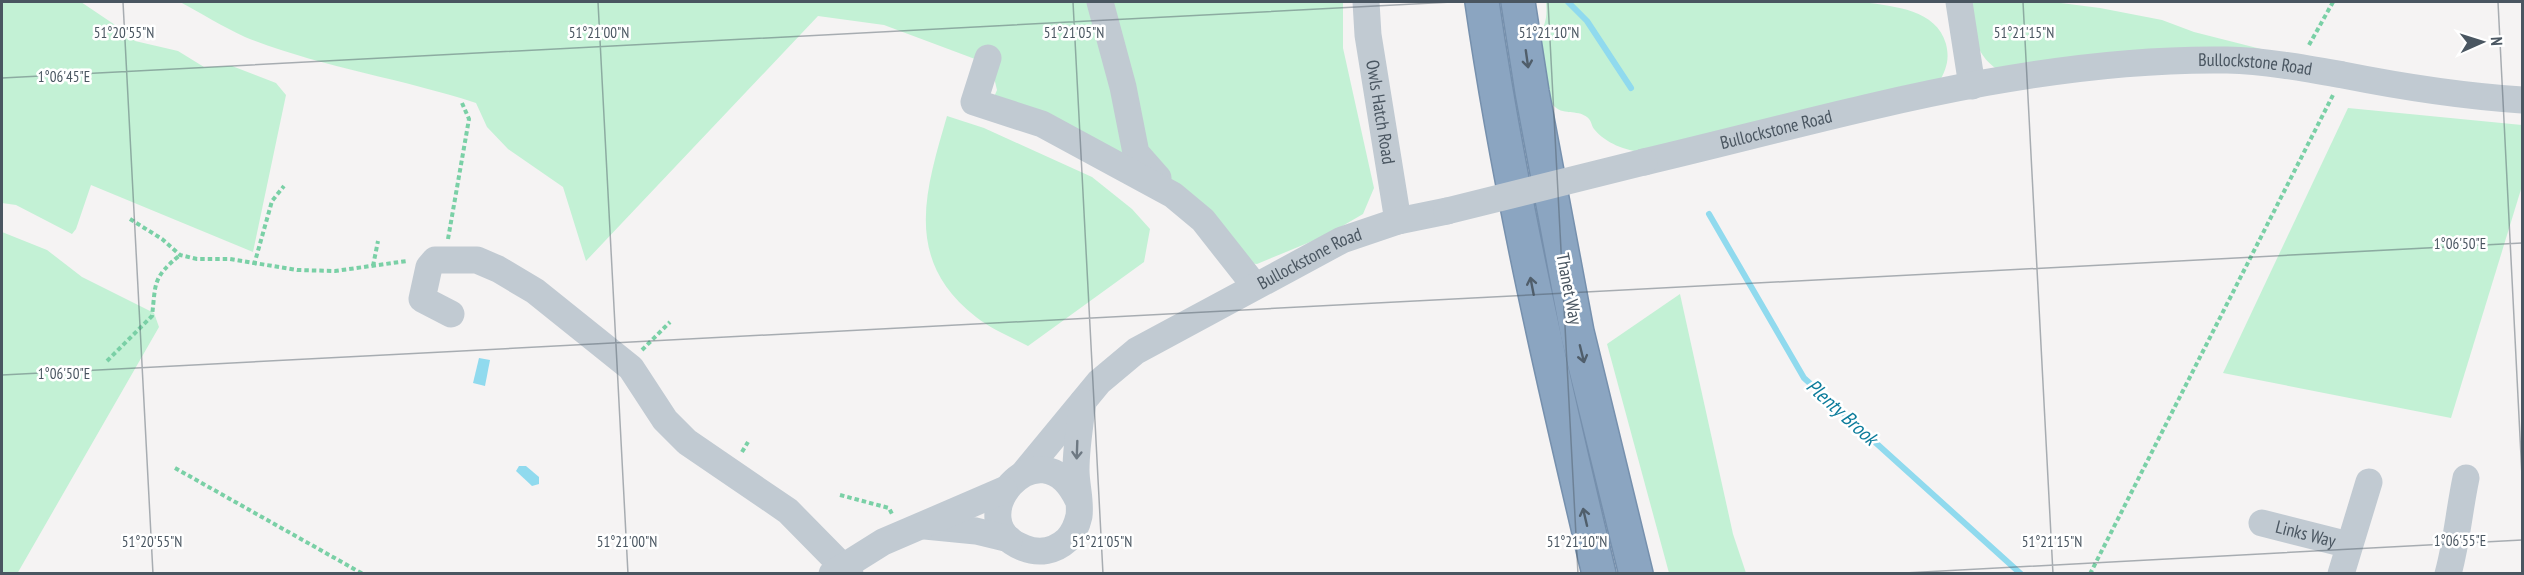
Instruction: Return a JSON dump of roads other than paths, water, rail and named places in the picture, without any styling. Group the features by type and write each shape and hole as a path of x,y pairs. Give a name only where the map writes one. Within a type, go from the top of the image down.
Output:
{"highway":[{"name":"Thanet Way","path":"1482,2 1496,100 1543,340 1599,573"},
{"name":"Thanet Way","path":"1518,2 1532,92 1577,332 1636,573"}],"street":[{"path":"1100,2 1123,87 1136,153 1173,195 1203,220 1255,286"},
{"name":"Owls Hatch Road","path":"1366,2 1368,35 1398,221"},
{"path":"1959,2 1972,86"},
{"path":"988,58 974,102 1042,124 1173,195"},
{"name":"Bullockstone Road","path":"1009,538 1002,528 998,515 1014,481 1116,365 1136,351 1342,240 1398,221 1972,86 2062,70 2152,62 2228,60 2297,66 2465,96 2523,100"},
{"path":"451,314 422,299 429,267 440,259 477,260 498,269 535,291 631,368 665,420 687,442 775,500 842,571"},
{"name":"Bullockstone Road","path":"924,526 976,531 1009,538 1032,551 1045,551 1069,538 1076,527 1077,440 1083,400"},
{"name":"Bullockstone Road","path":"842,571 897,536 924,526 1037,470 1050,472 1063,478 1072,488 1078,500"},
{"path":"2448,573 2458,536 2458,515 2466,478"},
{"name":"Links Way","path":"2340,573 2369,482"},
{"name":"Links Way","path":"2262,523 2349,545"}],"water":[{"path":"479,358 490,360 485,386 473,383"},
{"path":"519,466 526,466 539,477 539,484 532,486 516,471"}],"waterway":[{"name":"Plenty Brook","path":"1568,2 1587,21 1631,88"},
{"name":"Plenty Brook","path":"1709,214 1804,378 2021,574"}]}
